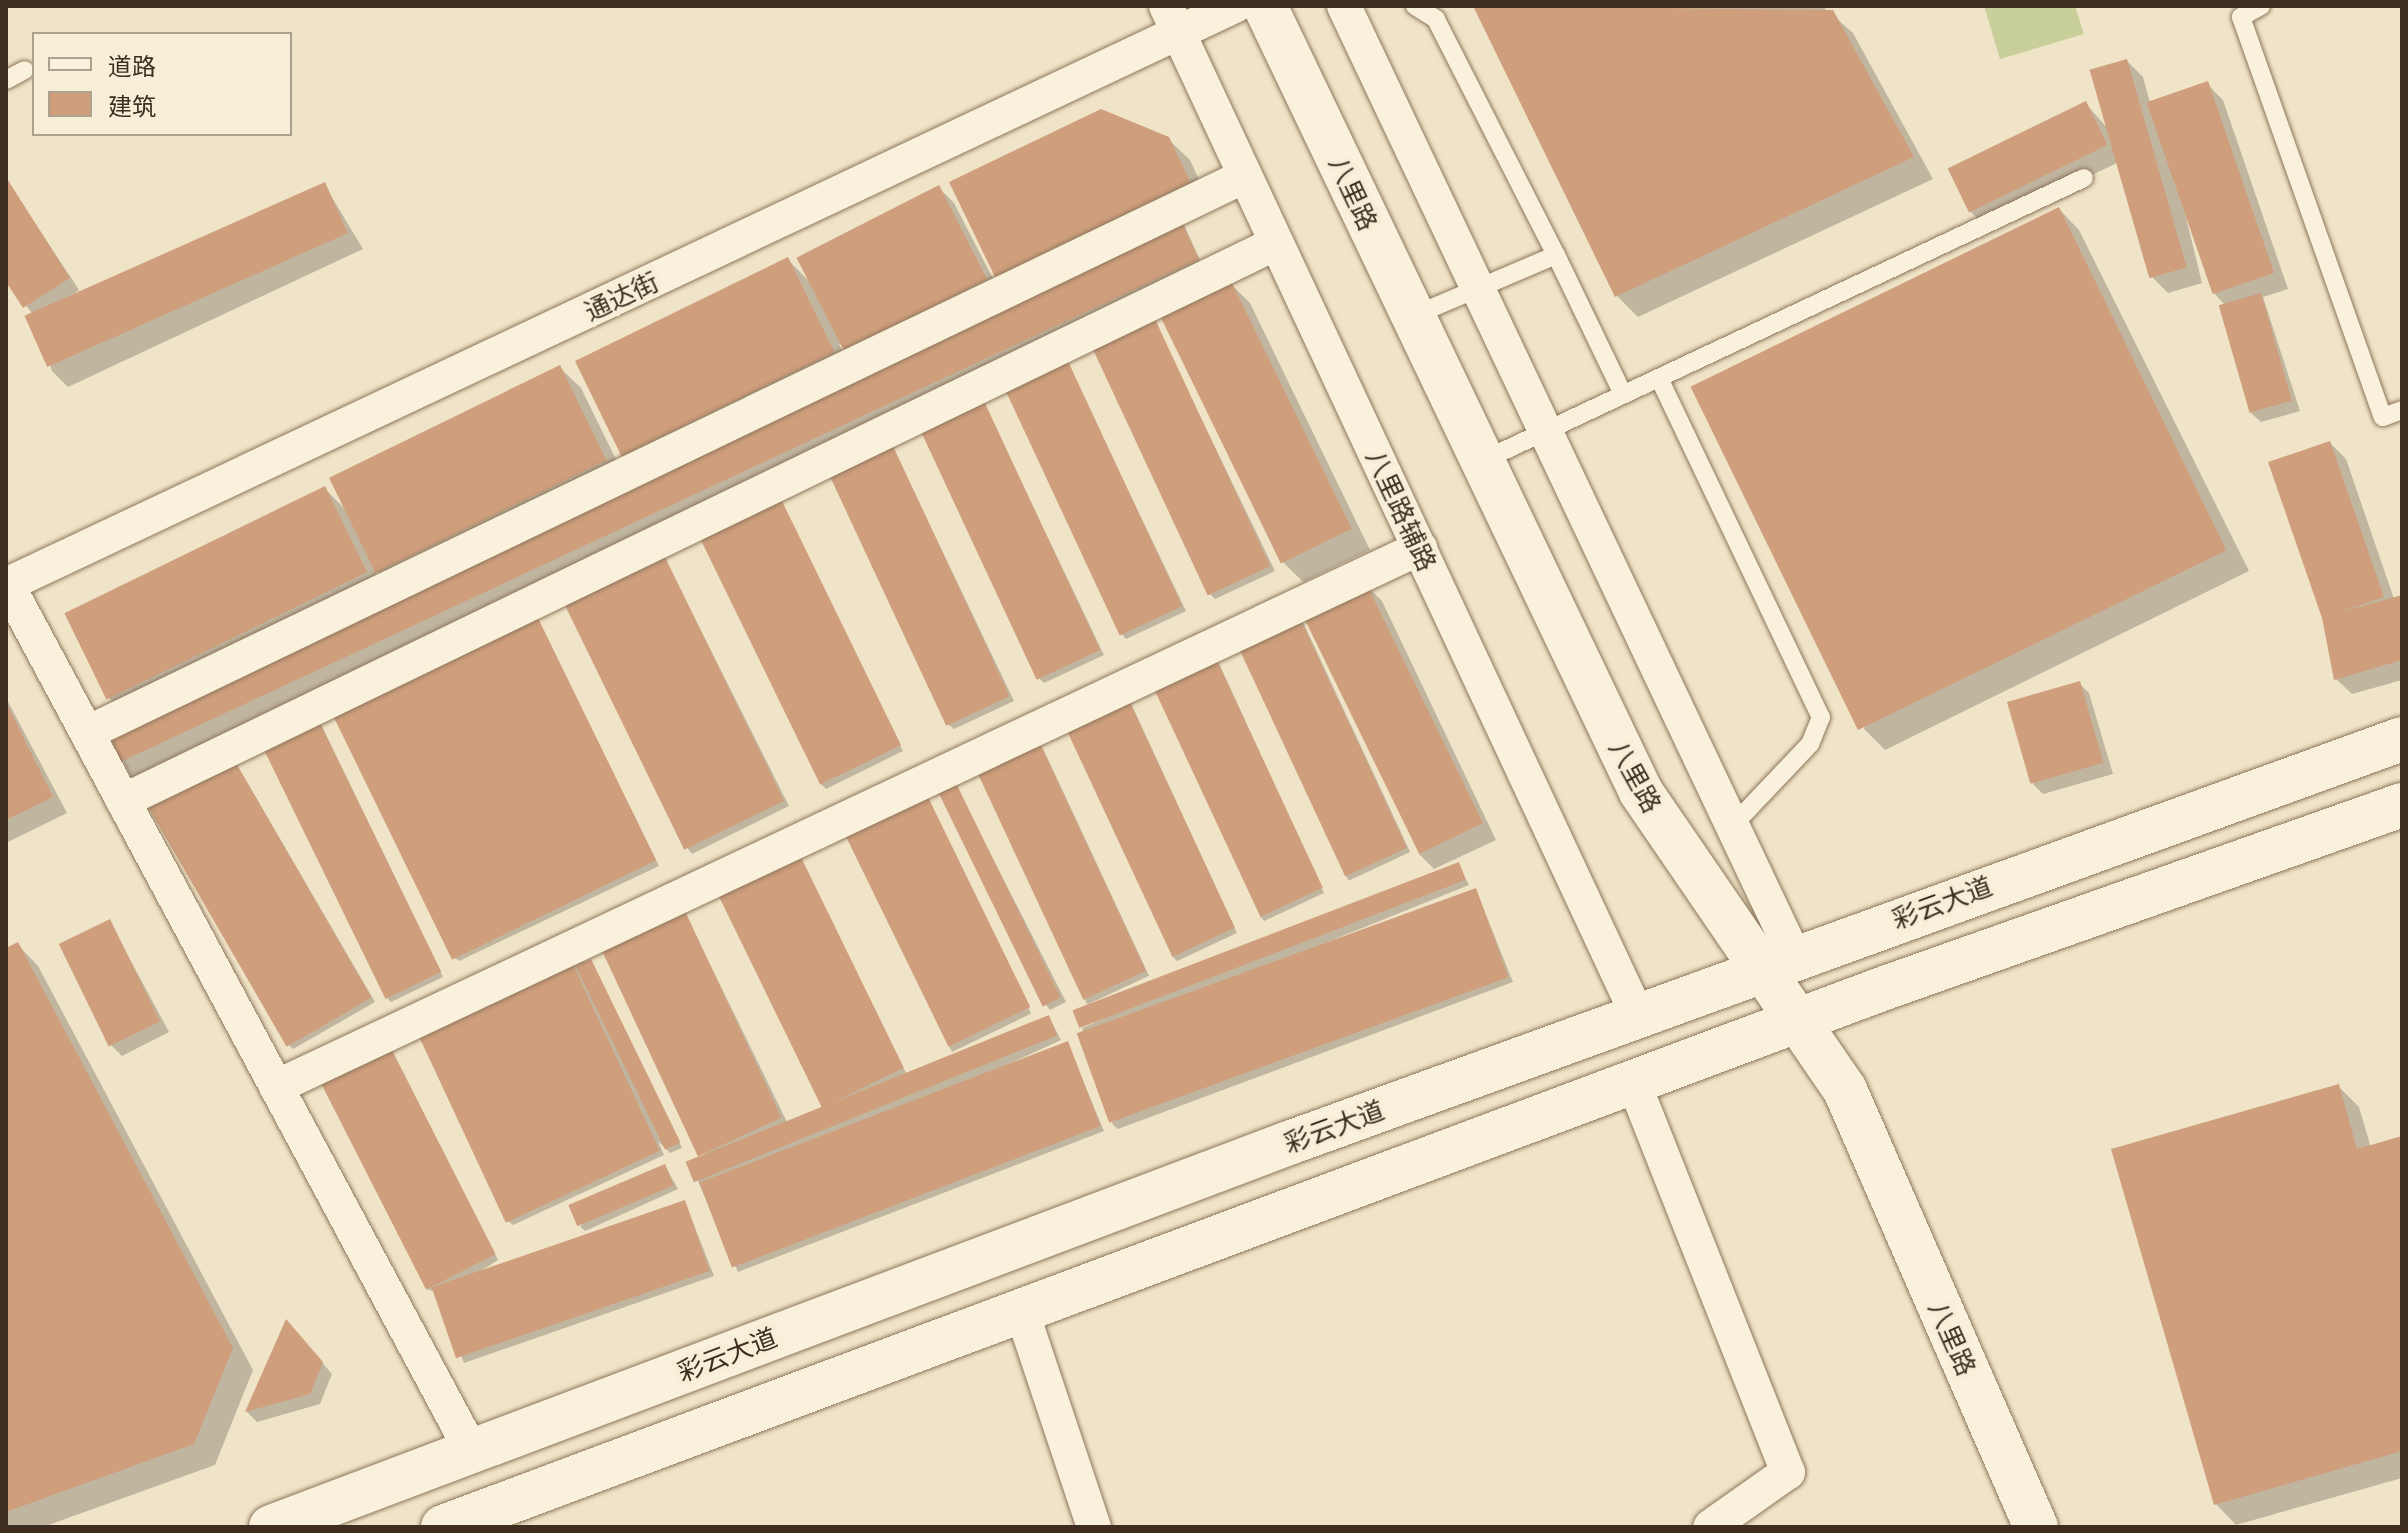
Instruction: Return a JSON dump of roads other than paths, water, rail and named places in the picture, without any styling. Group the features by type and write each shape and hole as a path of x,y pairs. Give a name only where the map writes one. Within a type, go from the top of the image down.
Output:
{"main road":[{"name":"八里路","path":"1265,6 1641,792 1778,962 1798,1020 1845,1090 2036,1527"},
{"name":"彩云大道","path":"271,1527 1637,1014 2402,739"},
{"path":"443,1527 1798,1020 2402,805"}],"street":[{"name":"通达街","path":"7,584 1172,19 1235,6"},
{"path":"1344,6 1733,825 1778,962"},
{"name":"八里路辅路","path":"1172,19 1637,1014"},
{"path":"87,733 1245,176"},
{"path":"123,801 1276,243"},
{"path":"276,1087 1420,548"},
{"path":"7,584 471,1450"},
{"path":"1633,1081 1788,1472 1710,1527"},
{"path":"1021,1309 1094,1527"}],"lane":[{"path":"1415,6 1436,19 1623,394"},
{"path":"2261,6 2241,17 2383,417 2402,410"},
{"path":"6,80 25,70"},
{"path":"1482,461 2084,178"},
{"path":"1413,316 1556,255"},
{"path":"1659,378 1821,717 1810,744 1733,825"}]}
